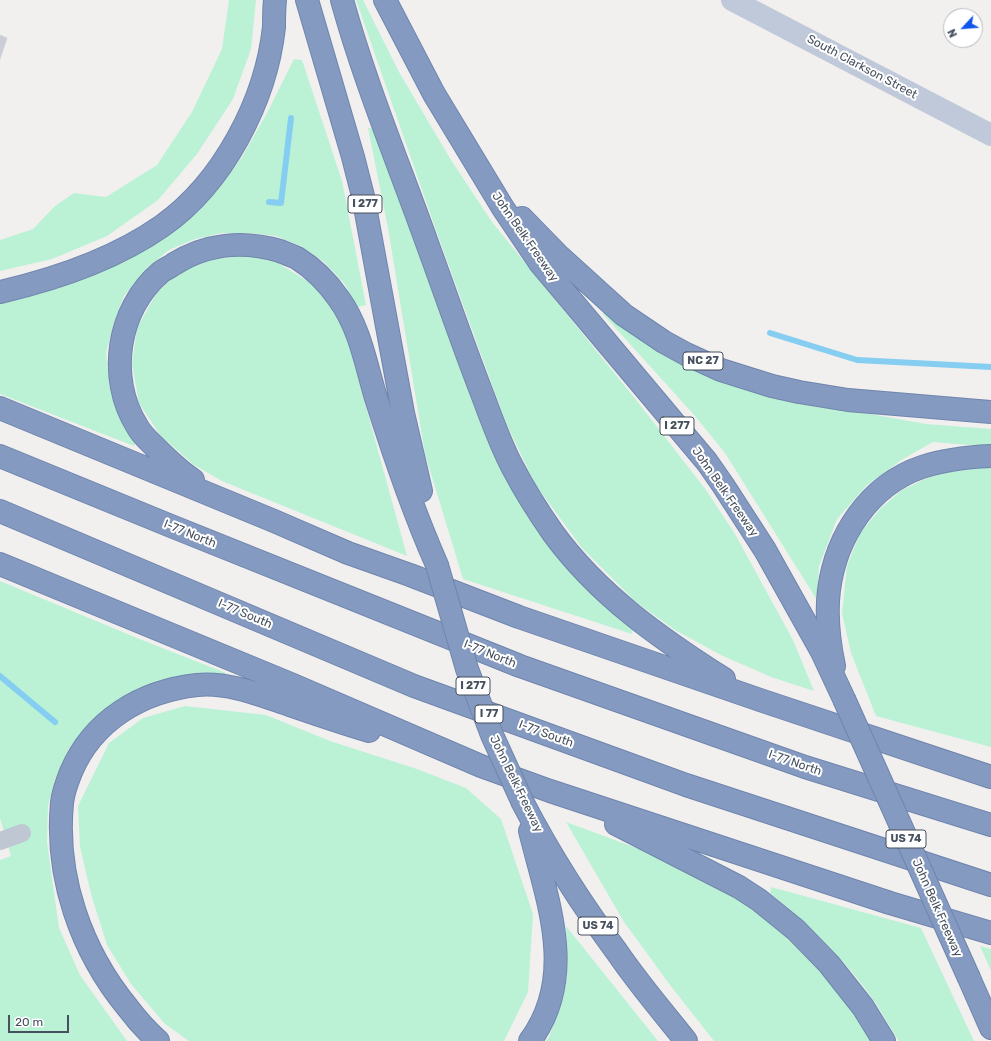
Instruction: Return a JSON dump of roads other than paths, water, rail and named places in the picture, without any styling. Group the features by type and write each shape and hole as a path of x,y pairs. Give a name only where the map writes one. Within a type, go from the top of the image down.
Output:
{"highway":[{"path":"0,292 22,287 76,269 113,254 164,225 193,199 217,172 239,138 256,100 269,54 274,28 275,0"},
{"name":"John Belk Freeway","path":"307,0 363,196 403,413 437,565 467,670 492,734 523,803 538,832 568,882 617,953 686,1041"},
{"path":"342,0 353,40 378,113 426,238 471,366 512,467 525,490 554,534 587,575 626,609 678,650 734,685 763,701"},
{"name":"John Belk Freeway","path":"385,0 434,94 503,208 540,263 707,462 765,550 822,652 991,1028"},
{"name":"NC 27","path":"482,172 506,201 560,257 606,300 630,319 664,342 686,354 721,370 772,386 798,392 848,400 991,412"},
{"path":"222,500 185,475 172,464 137,426 125,403 120,378 120,352 126,324 136,301 144,290 162,272 186,256 212,248 238,244 265,247 298,258 321,277 340,299 354,325 376,398 403,478 437,565"},
{"path":"0,408 348,553 410,575 519,618 763,701 988,775"},
{"name":"I-77 North","path":"0,456 520,666 805,767 991,825"},
{"path":"844,699 834,665 828,605 829,589 836,559 848,530 856,517 874,496 885,487 909,472 942,462 991,456"},
{"name":"I-77 South","path":"0,511 414,686 686,785 991,885"},
{"path":"0,564 293,684 481,766 550,792 890,903 991,933"},
{"path":"158,1041 141,1024 115,992 93,957 85,941 71,903 67,883 62,842 62,802 67,783 77,760 89,741 104,725 139,700 168,690 198,685 228,686 243,689 441,755 481,766"},
{"path":"550,792 739,887 759,900 796,930 829,964 863,1007 884,1041"},
{"path":"523,803 550,905 557,963 553,992 543,1020 530,1041"}],"main road":[{"name":"South Clarkson Street","path":"732,0 991,135"}],"street":[{"path":"0,841 22,833"}],"waterway":[{"path":"269,202 281,203 291,118"},
{"path":"770,333 857,360 991,367"},
{"path":"0,676 55,722"}]}
